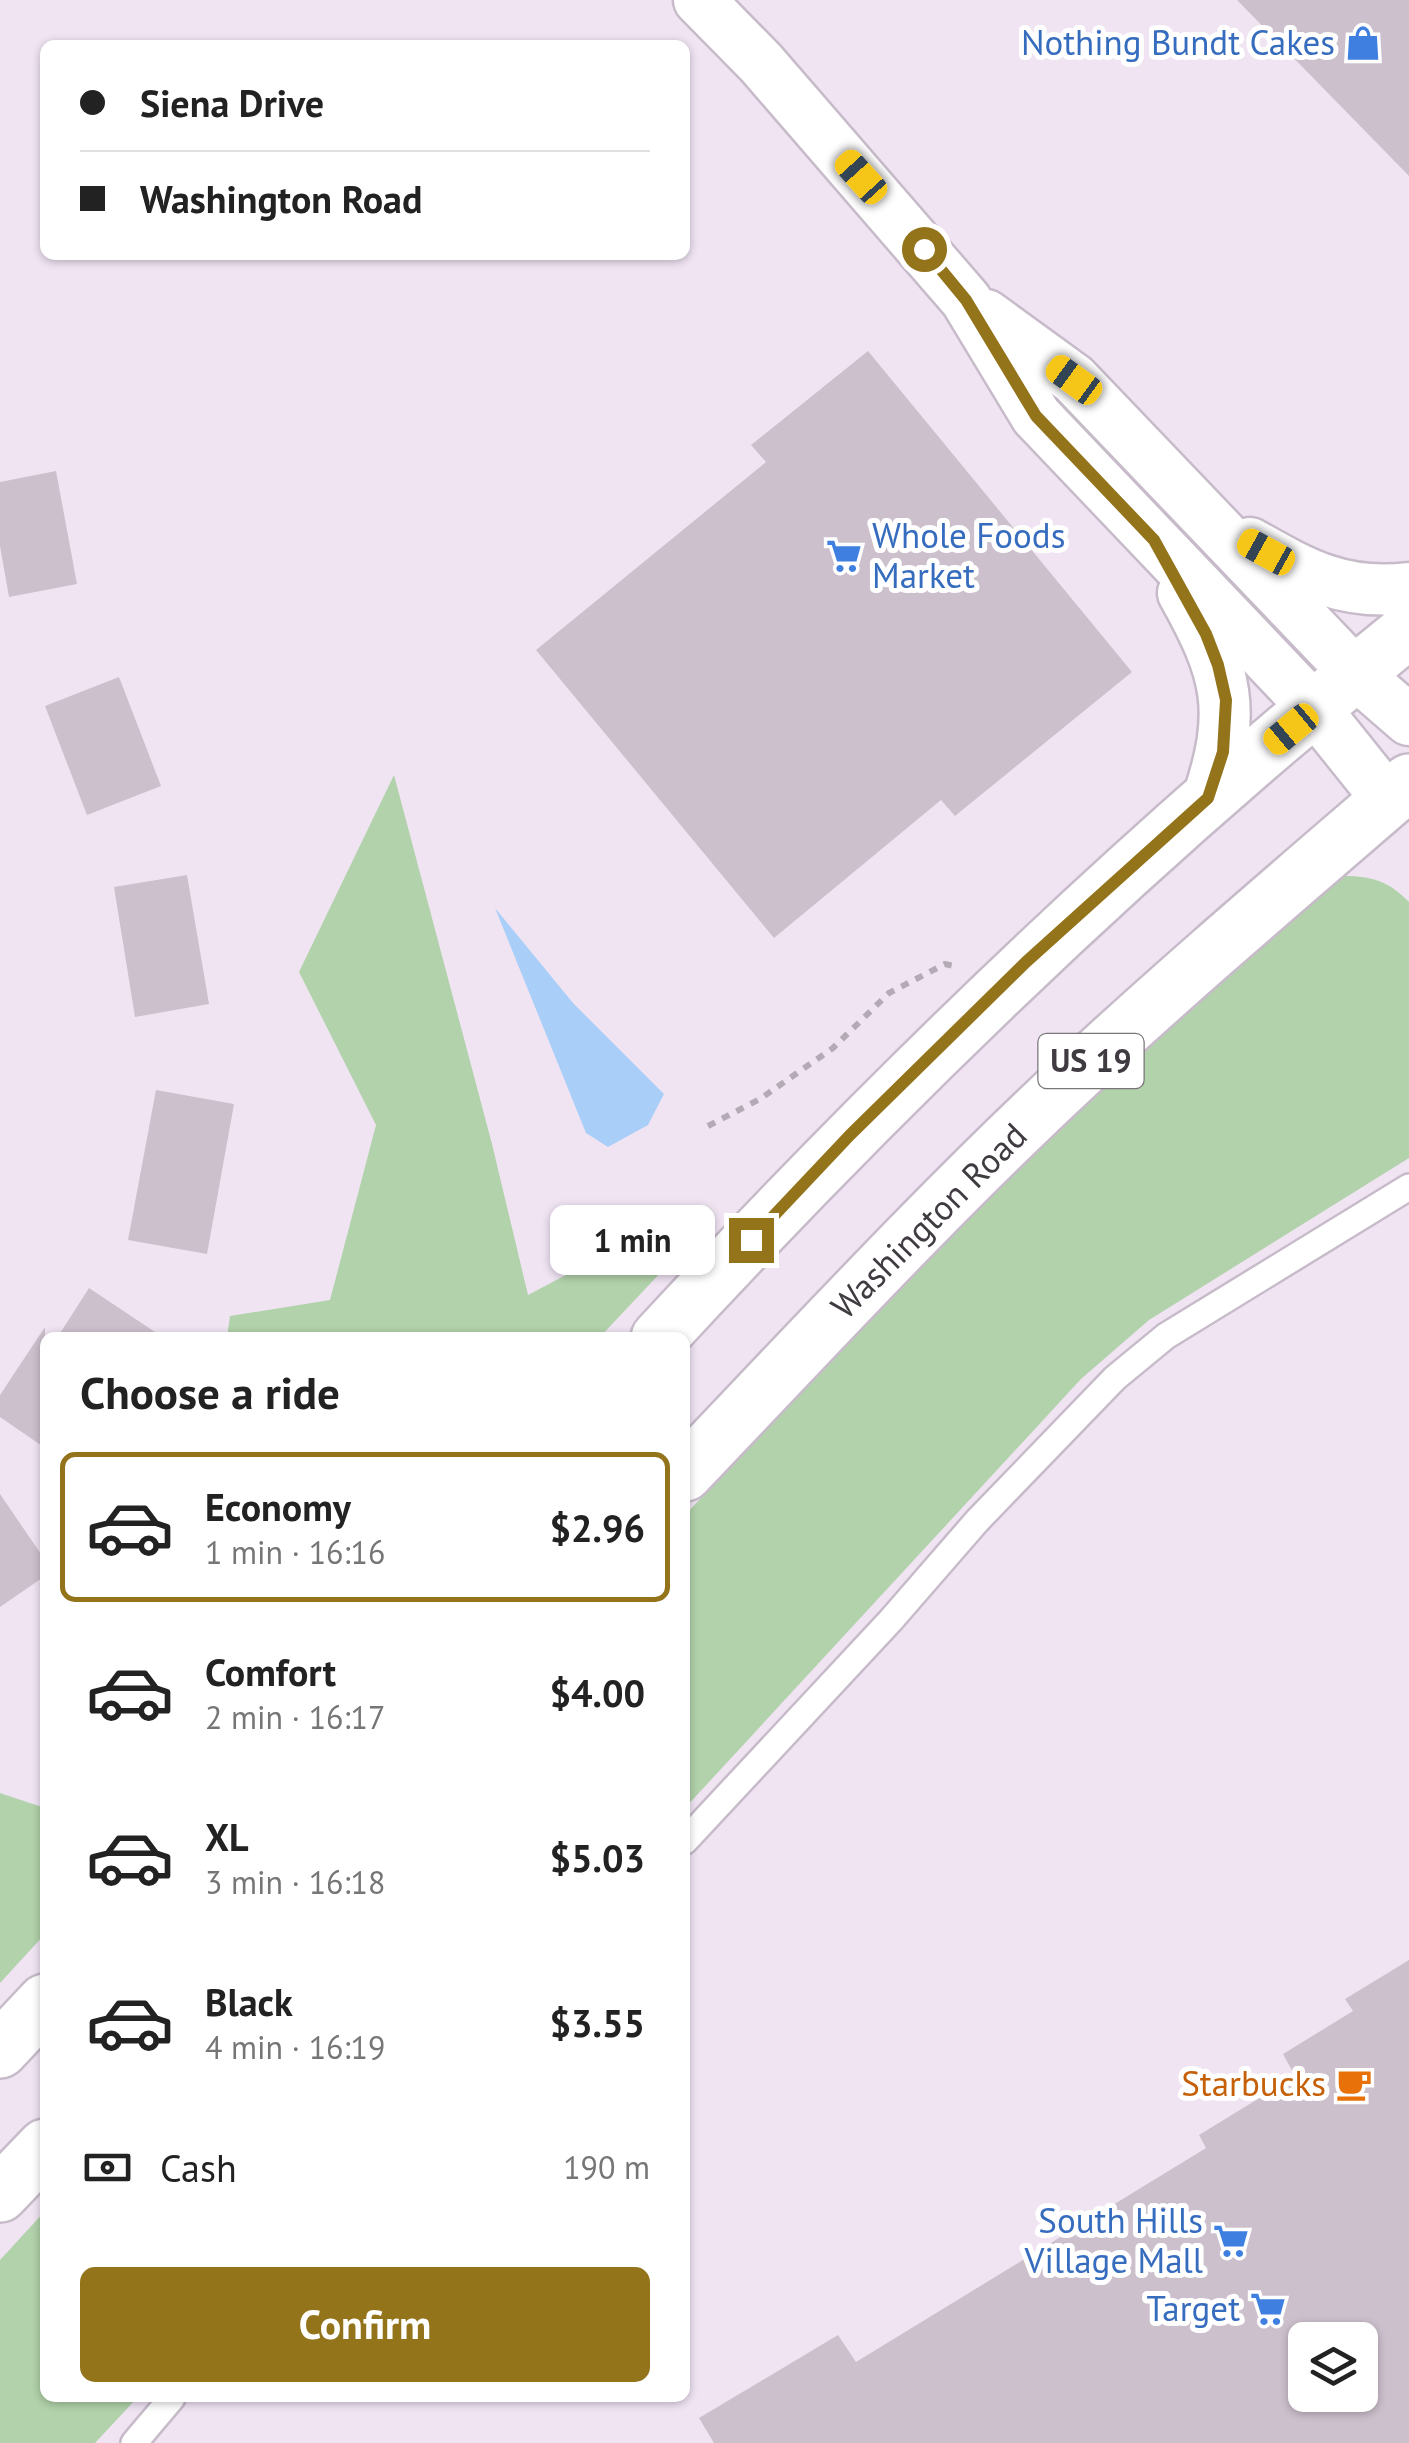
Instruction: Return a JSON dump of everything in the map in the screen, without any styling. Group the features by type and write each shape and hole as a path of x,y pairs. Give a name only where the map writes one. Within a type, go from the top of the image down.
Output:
{"main road":[{"path":"665,1332 850,1135 1026,962 1208,798 1409,630"},
{"name":"Washington Road","path":"690,1468 948,1200 1076,1075 1197,964 1402,802"},
{"path":"0,2050 40,2007"},
{"path":"0,2194 40,2152"}],"street":[{"path":"700,0 773,77 966,300 1036,416 1402,802"},
{"path":"966,300 1074,380 1356,674 1409,720"},
{"path":"1208,519 1326,583 1357,589 1409,588"},
{"path":"1154,540 1206,634 1226,700 1223,752 1208,798"}],"lane":[{"path":"690,1836 866,1648 977,1520 1115,1378 1166,1336 1409,1187"},
{"path":"134,2443 169,2402"}],"path":[{"path":"708,1126 760,1099 833,1048 889,993 945,964 960,967"}],"green space":[{"path":"394,775 528,1295 655,1228 710,1220 605,1332 228,1332 230,1316 330,1300 376,1125 299,972"},
{"path":"1345,876 1364,877 1395,890 1409,902 1409,1158 1149,1320 1081,1379 690,1803 690,1510 1003,1179 1170,1017 1320,890"},
{"path":"0,1793 40,1806 40,1939 0,1983"},
{"path":"40,2216 40,2402 133,2402 95,2443 0,2443 0,2260"}],"water":[{"path":"495,908 573,1003 664,1094 648,1125 608,1147 586,1133"}],"building":[{"path":"1237,0 1409,0 1409,176"},
{"name":"Whole Foods Market","path":"868,351 1132,672 955,816 941,800 774,938 536,650 766,462 751,445"},
{"path":"56,471 77,584 9,597 0,546 0,482"},
{"path":"119,677 161,786 87,815 45,706"},
{"path":"187,875 209,1004 135,1017 114,887"},
{"path":"156,1090 234,1104 207,1254 128,1240"},
{"path":"89,1288 155,1332 61,1332"},
{"path":"40,1335 40,1445 0,1417 0,1395"},
{"path":"0,1494 40,1553 40,1579 0,1607"},
{"name":"South Hills Village Mall","path":"1409,1960 1409,2443 714,2443 699,2418 838,2335 856,2362 1206,2148 1199,2135 1295,2076 1283,2054 1353,2011 1345,1999"}],"place":[{"name":"Nothing Bundt Cakes","path":"1363,43"},
{"name":"Whole Foods Market","path":"844,556"},
{"name":"Starbucks","path":"1354,2084"},
{"name":"South Hills Village Mall","path":"1231,2241"},
{"name":"Target","path":"1268,2309"}],"route":[{"path":"751,1240 850,1135 1026,962 1208,798 1223,752 1226,700 1218,665 1206,634 1154,540 1036,416 966,300 924,249"}]}
